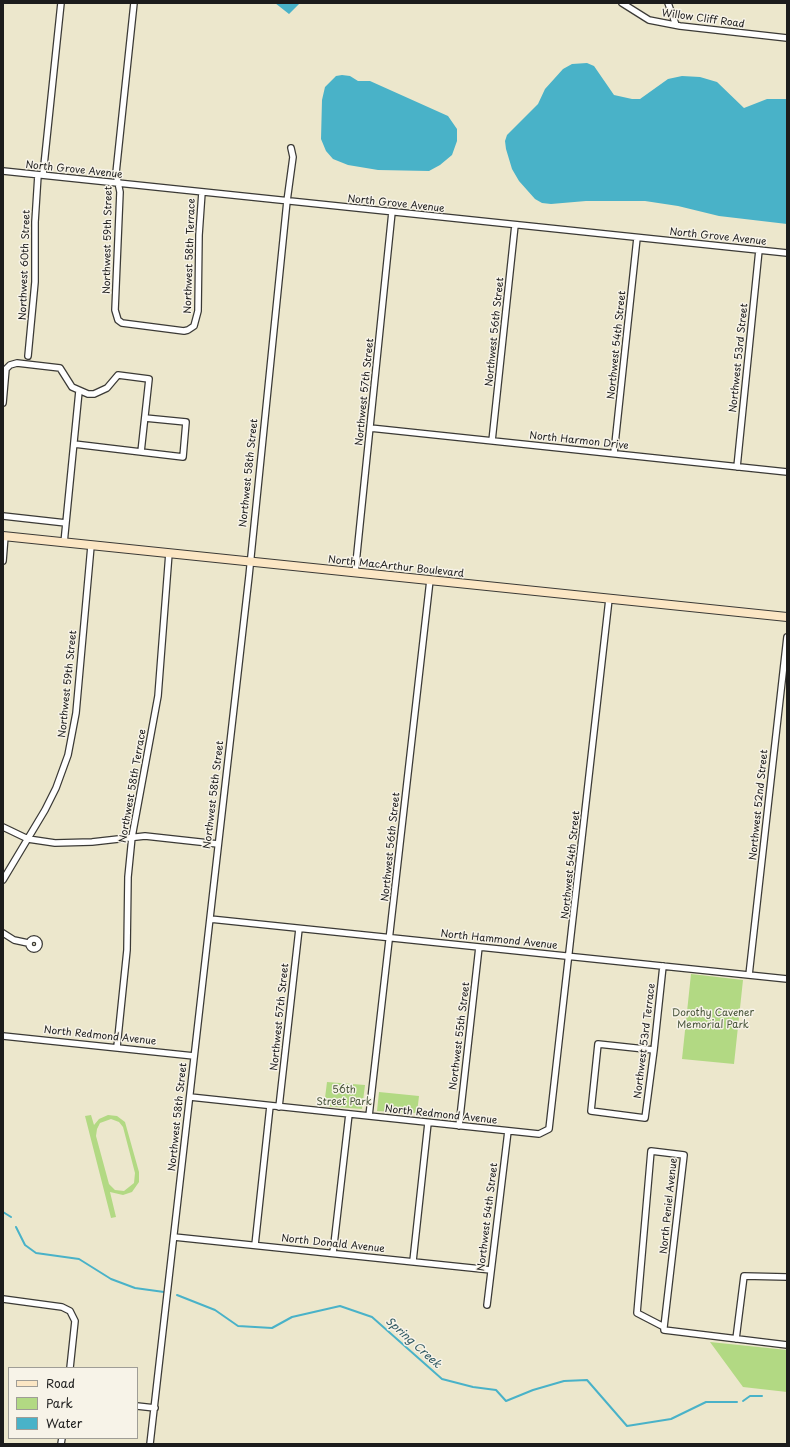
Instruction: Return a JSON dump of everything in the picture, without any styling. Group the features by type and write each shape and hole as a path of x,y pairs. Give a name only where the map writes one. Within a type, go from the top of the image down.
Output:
{"main road":[{"name":"North MacArthur Boulevard","path":"4,536 787,617"}],"street":[{"name":"Northwest 60th Street","path":"28,356 34,303 41,175 61,3"},
{"name":"Northwest 59th Street","path":"134,3 116,173 120,192 116,315 118,320 127,325 154,328"},
{"name":"Willow Cliff Road","path":"622,3 649,20 676,25 787,38"},
{"path":"668,3 676,25"},
{"name":"Northwest 58th Street","path":"150,1444 250,562 287,201 293,157 291,148"},
{"name":"North Grove Avenue","path":"3,171 787,253"},
{"name":"Northwest 58th Terrace","path":"154,328 188,330 196,322 198,311 199,235 202,192"},
{"name":"Northwest 57th Street","path":"355,573 392,212"},
{"name":"Northwest 56th Street","path":"492,441 515,225"},
{"name":"Northwest 54th Street","path":"614,453 637,238"},
{"name":"Northwest 53rd Street","path":"737,467 759,250"},
{"path":"3,403 6,369 10,365 17,363 60,368 72,387 79,391 94,394 100,392 112,383 118,375 149,379 141,452"},
{"path":"64,543 79,391"},
{"path":"74,444 183,457 186,422 145,418"},
{"name":"North Harmon Drive","path":"370,428 787,472"},
{"path":"3,516 66,523"},
{"path":"3,561 4,536"},
{"name":"Northwest 59th Street","path":"3,880 56,788 68,755 73,732 91,546"},
{"name":"Northwest 58th Terrace","path":"117,1047 127,950 128,877 132,837 158,696 169,553"},
{"name":"Northwest 56th Street","path":"369,1116 430,580"},
{"name":"Northwest 54th Street","path":"546,1132 550,1124 570,957 609,598"},
{"name":"Northwest 52nd Street","path":"749,976 787,637"},
{"path":"3,827 28,839 41,842 74,843 132,837 159,837 218,844"},
{"name":"North Hammond Avenue","path":"210,919 787,979"},
{"name":"Northwest 57th Street","path":"279,1107 300,929"},
{"path":"3,933 14,940 28,943"},
{"name":"Northwest 55th Street","path":"459,1126 479,947"},
{"name":"Northwest 53rd Terrace","path":"654,1050 598,1044 591,1111 645,1118 654,1050 663,966"},
{"name":"North Redmond Avenue","path":"3,1036 194,1056"},
{"name":"North Redmond Avenue","path":"190,1097 538,1134 546,1132"},
{"path":"255,1245 270,1106"},
{"path":"334,1253 349,1114"},
{"path":"413,1261 428,1123"},
{"name":"Northwest 54th Street","path":"487,1305 508,1131"},
{"name":"North Peniel Avenue","path":"651,1151 684,1155 664,1327 637,1313 651,1151"},
{"name":"North Donald Avenue","path":"174,1237 491,1270"},
{"path":"736,1339 744,1276 787,1277"},
{"path":"3,1299 62,1306 70,1311 75,1321 70,1367"},
{"path":"664,1327 664,1330 787,1345"},
{"path":"138,1406 154,1408"}],"green space":[{"name":"Dorothy Cavener Memorial Park","path":"691,974 743,980 734,1064 682,1059"},
{"name":"56th Street Park","path":"327,1082 365,1085 362,1109 324,1106"},
{"name":"56th Street Park","path":"379,1092 419,1096 417,1113 377,1111"},
{"path":"91,1115 94,1125 99,1119 108,1115 117,1116 125,1122 139,1172 139,1182 132,1192 123,1195 110,1192 116,1217 111,1218 85,1116","holes":["111,1119 119,1122 123,1127 135,1173 134,1183 124,1191 115,1190 109,1184 96,1136 100,1123"]},
{"path":"710,1342 787,1350 787,1392 743,1387"}],"water":[{"path":"275,3 300,3 289,14"},
{"path":"587,63 594,66 614,95 632,99 640,99 668,79 682,76 700,77 717,82 744,108 767,99 787,99 787,224 719,216 678,206 645,201 586,201 551,204 542,203 535,199 519,181 512,169 506,149 505,141 507,135 538,104 545,89 563,69 572,64"},
{"path":"336,76 350,76 358,81 370,81 448,116 457,129 457,141 452,155 440,165 429,171 378,170 348,165 333,159 326,151 321,139 322,100 325,87"}],"waterway":[{"name":"Spring Creek","path":"3,1212 11,1217"},
{"name":"Spring Creek","path":"16,1227 25,1245 36,1253 79,1259 111,1279 135,1288 164,1292"},
{"name":"Spring Creek","path":"177,1295 215,1310 238,1326 272,1328 292,1317 340,1306 372,1317 442,1379 473,1387 496,1390 506,1401 533,1390 564,1381 587,1380 627,1426 671,1419 706,1402 737,1402"},
{"name":"Spring Creek","path":"743,1401 750,1396 762,1396"}]}
